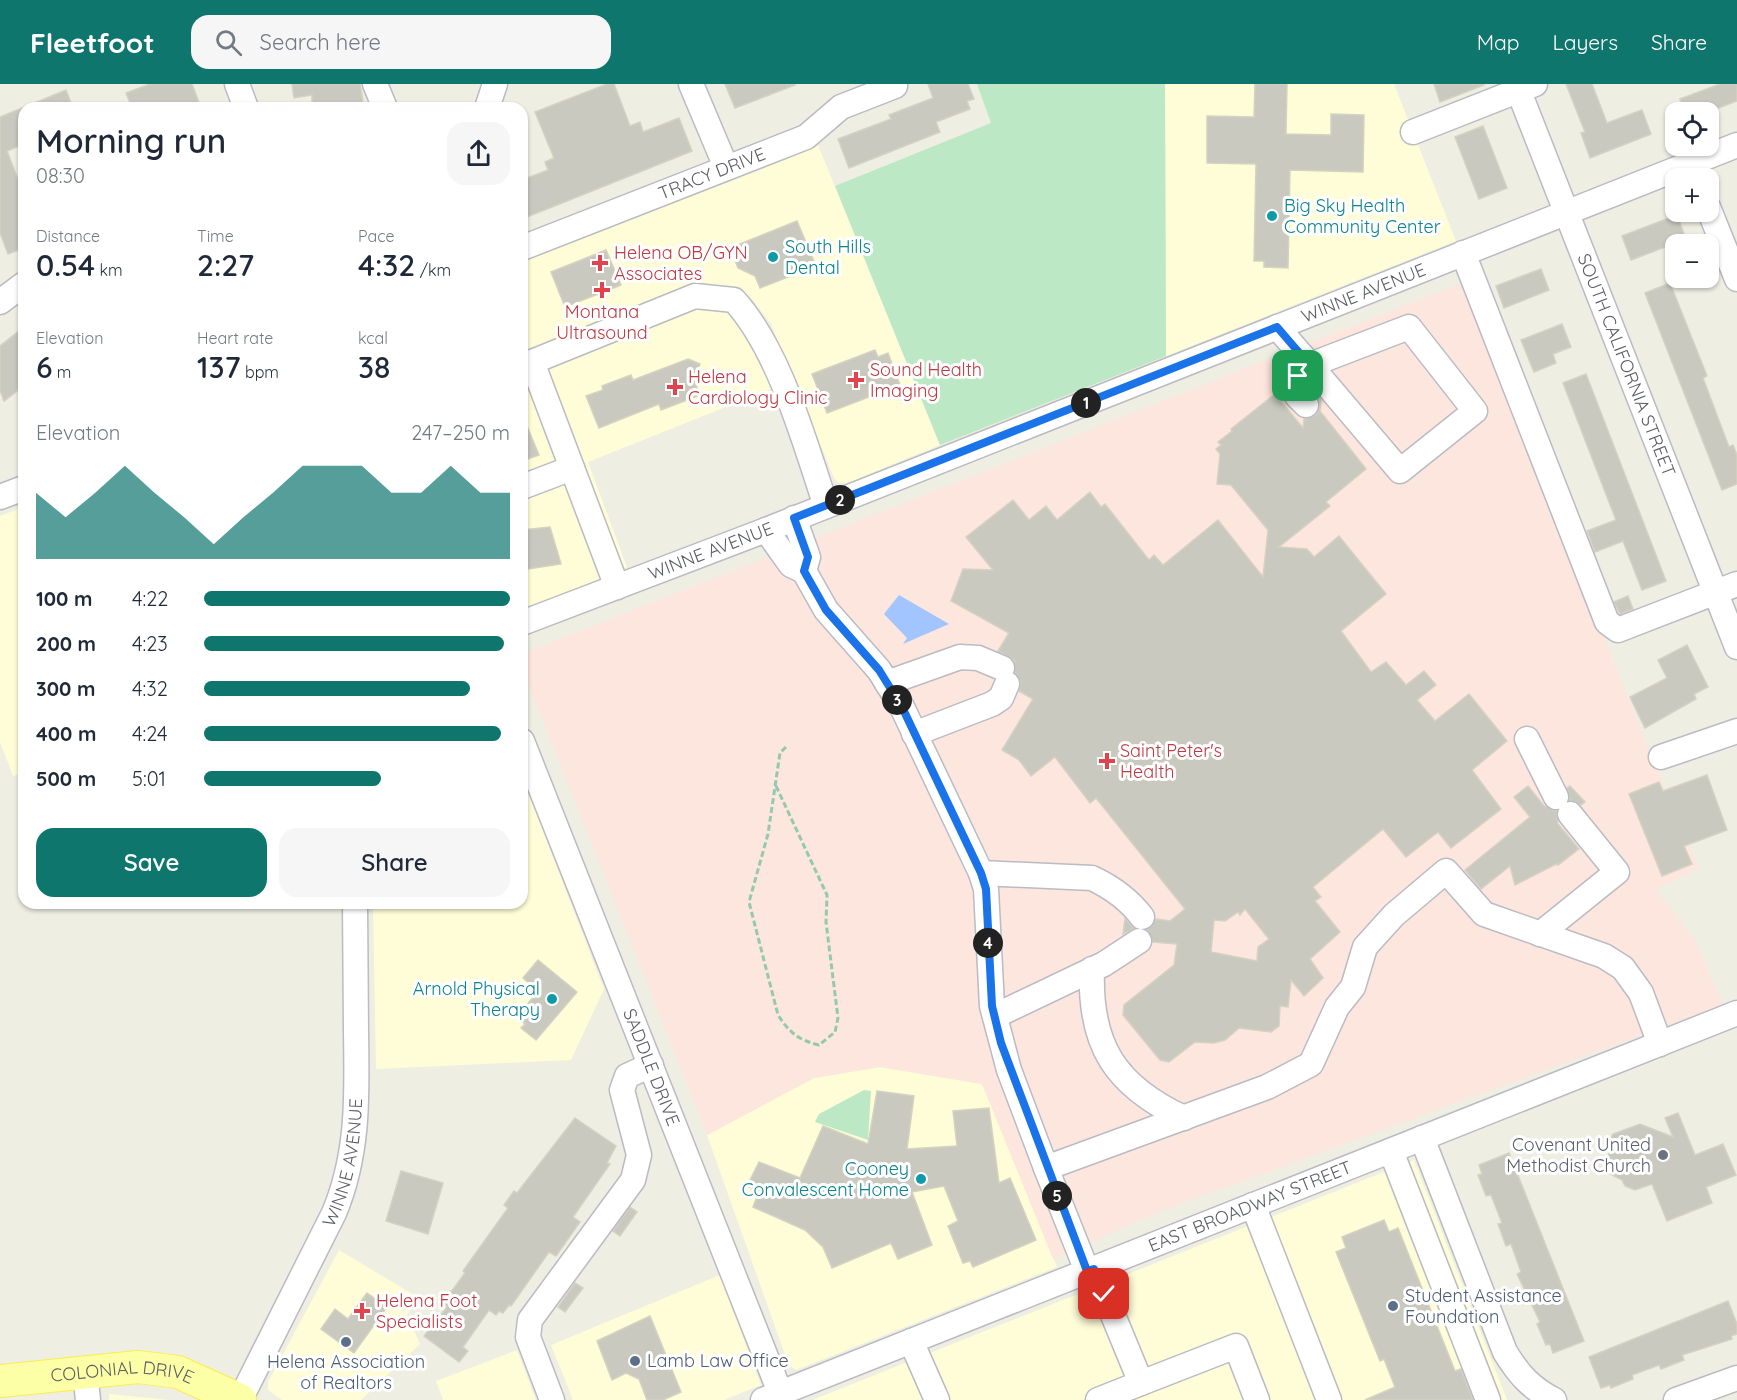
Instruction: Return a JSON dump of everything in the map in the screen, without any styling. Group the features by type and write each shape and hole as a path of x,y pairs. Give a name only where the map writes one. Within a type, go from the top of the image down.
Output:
{"main road":[{"name":"COLONIAL DRIVE","path":"0,1381 87,1386 138,1367 178,1372 240,1400"}],"street":[{"path":"237,84 244,102"},
{"path":"375,84 382,102"},
{"path":"489,102 495,84"},
{"path":"691,84 726,167"},
{"name":"TRACY DRIVE","path":"528,246 806,137 841,107 895,86"},
{"path":"1413,132 1523,86"},
{"name":"SOUTH CALIFORNIA STREET","path":"1523,86 1566,212 1726,588 1737,647"},
{"name":"WINNE AVENUE","path":"1699,168 1737,145"},
{"name":"WINNE AVENUE","path":"528,621 766,530 1566,212 1665,180"},
{"path":"1714,222 1737,279"},
{"path":"1463,253 1607,622 1618,630 1726,588"},
{"path":"0,302 18,288"},
{"path":"528,364 695,296 734,300 750,318 770,354 826,506"},
{"path":"1277,327 1306,361 1349,411 1400,471 1475,411 1408,327 1306,361"},
{"path":"1306,361 1297,396 1313,407 1349,411"},
{"path":"528,366 572,468 616,586"},
{"path":"528,485 572,468"},
{"path":"0,497 18,490"},
{"path":"794,518 808,557 804,571"},
{"path":"766,530 791,565 804,571 826,610 879,670 914,734 981,873 986,889 989,975 994,1016 1009,1070 1046,1168 1141,1383"},
{"path":"887,683 960,657 978,658 1005,676 1001,698 992,704 914,734"},
{"path":"1661,758 1736,735"},
{"path":"1527,739 1563,806 1617,872 1540,934"},
{"name":"SADDLE DRIVE","path":"528,756 651,1065 776,1398"},
{"path":"1046,1168 1267,1087 1311,1064 1337,1007 1353,987 1365,947 1394,915 1446,871 1484,914 1604,956 1623,968 1641,993 1660,1044"},
{"path":"981,873 1092,878 1106,884 1129,902 1141,929 1092,969 994,1016"},
{"name":"WINNE AVENUE","path":"240,1400 333,1213 343,1190 351,1157 357,1096 355,909"},
{"path":"1092,969 1093,1011 1099,1035 1115,1070 1156,1104 1184,1118"},
{"name":"EAST BROADWAY STREET","path":"776,1398 911,1341 1737,1013"},
{"path":"552,1400 528,1337 530,1320 633,1179 639,1155 622,1090 627,1076 651,1065"},
{"path":"1422,1138 1505,1352 1520,1377 1536,1390 1554,1400"},
{"path":"1391,1151 1488,1400"},
{"path":"1253,1205 1329,1400"},
{"path":"911,1341 937,1400"},
{"path":"1098,1400 1236,1346 1257,1400"},
{"path":"1676,1400 1737,1378"}],"path":[{"path":"776,786 826,895 826,922 838,1018 835,1032 819,1045 802,1041 788,1030 778,1015 748,902 768,834 780,753 788,745"}],"shaded area":[{"path":"1165,84 1394,84 1456,241 1166,356"},
{"path":"818,145 940,445 847,483 839,483 834,478 771,324 749,295 734,288 704,285 528,354 528,259"},
{"name":"Saint Peter's Health","path":"1464,282 1648,748 1699,868 1656,889 1695,940 1723,1005 1159,1212 1053,1259 982,1084 880,1067 814,1078 707,1135 528,683 528,652"},
{"path":"700,308 738,313 776,387 588,462 627,567 528,608 528,376"},
{"path":"18,509 18,775 13,776 0,742 0,516"},
{"path":"528,793 604,989 571,1060 376,1069 373,909 528,909"},
{"path":"880,1067 982,1084 1057,1267 796,1370 789,1366 707,1135 814,1078"},
{"path":"1414,1160 1507,1400 812,1400"},
{"path":"339,1250 419,1298 407,1315 420,1344 361,1400 282,1400 268,1390 268,1382"},
{"path":"720,1275 761,1385 724,1400 573,1400 551,1345"},
{"path":"517,1350 536,1400 443,1400 436,1381"},
{"path":"109,1394 169,1400 109,1400"}],"green space":[{"path":"977,84 1165,84 1166,356 940,445 835,186 991,123"},
{"path":"864,1090 871,1091 868,1140 815,1122 819,1114"}],"water":[{"path":"899,595 949,624 903,644 907,638 884,614"}],"building":[{"path":"150,84 192,84 199,102 130,102 126,93"},
{"path":"292,84 360,84 363,102 312,102 312,95 294,98"},
{"path":"607,84 614,84 630,126 640,122 643,132 679,118 692,151 528,217 528,178 548,170 545,162 554,158 535,112"},
{"path":"725,84 794,84 795,85 735,108"},
{"path":"928,84 968,84 974,99 967,101 970,109 936,122 940,132 849,168 838,139 891,119 889,115 933,98"},
{"name":"Big Sky Health Community Center","path":"1255,84 1287,84 1286,134 1331,135 1331,114 1364,115 1363,172 1290,170 1288,268 1264,267 1264,261 1254,261 1256,164 1207,163 1207,116 1254,117"},
{"path":"1434,84 1484,84 1484,85 1440,102"},
{"path":"1566,84 1592,84 1607,123 1642,110 1651,134 1590,158 1581,133 1585,132"},
{"path":"1720,84 1737,84 1737,101 1719,108 1719,102 1681,102 1680,99"},
{"path":"66,90 71,102 37,102"},
{"path":"18,110 18,146 7,151 18,179 18,250 8,254 0,233 0,117"},
{"path":"1483,126 1507,188 1479,199 1455,137"},
{"path":"1665,220 1665,222 1680,222 1684,234 1665,234 1665,247 1631,260 1622,236"},
{"name":"South Hills Dental","path":"797,221 816,266 760,288 755,276 738,268 730,248"},
{"path":"606,250 621,285 565,307 551,272"},
{"path":"1541,269 1549,290 1504,308 1496,286"},
{"path":"1665,285 1665,288 1672,288 1707,376 1703,378 1729,447 1733,445 1737,455 1737,484 1722,490 1645,293"},
{"path":"1562,324 1571,347 1553,354 1556,363 1534,372 1521,340"},
{"path":"18,332 18,389 4,401 0,390 0,346"},
{"name":"Sound Health Imaging","path":"875,350 878,357 888,353 900,385 827,413 812,374"},
{"path":"688,359 700,364 694,380 700,395 661,410 659,404 599,428 586,396 603,390 602,386 631,375 633,380"},
{"path":"1586,374 1666,581 1642,590 1623,541 1595,552 1587,531 1616,520 1563,383"},
{"path":"1312,390 1321,400 1320,411 1366,469 1326,502 1330,506 1279,547 1307,549 1314,557 1339,536 1386,594 1341,631 1371,672 1386,662 1406,685 1424,671 1436,685 1417,700 1435,721 1469,694 1507,741 1472,770 1501,809 1451,848 1438,832 1406,857 1383,829 1313,887 1321,897 1315,901 1340,932 1310,959 1323,978 1304,996 1291,980 1288,1007 1280,1006 1279,1026 1271,1032 1239,1028 1225,1040 1214,1043 1195,1042 1169,1062 1160,1060 1123,1015 1124,1005 1174,965 1177,944 1153,942 1147,930 1156,919 1170,921 1185,909 1096,798 1090,803 1055,757 1031,776 1019,760 1002,750 1033,699 1019,691 1021,682 1015,673 1014,660 998,651 1009,633 951,601 963,569 993,570 966,537 1013,500 1029,520 1046,506 1057,520 1090,492 1101,507 1105,504 1149,560 1154,555 1163,565 1218,520 1263,577 1268,530 1231,485 1217,484 1220,454 1216,449 1221,445 1218,442 1275,394 1303,428 1304,419 1316,415 1320,408 1320,401","holes":["1245,909 1269,939 1258,947 1257,961 1211,952 1214,920 1225,921 1238,912 1240,915"]},
{"path":"528,428 539,455 528,459"},
{"path":"550,527 561,564 528,569 528,529"},
{"path":"1628,596 1633,609 1620,614 1614,602"},
{"path":"1687,645 1708,687 1694,694 1696,699 1645,728 1630,697 1667,678 1658,660"},
{"path":"1707,775 1727,830 1684,846 1692,864 1662,876 1629,794 1659,782 1663,791"},
{"path":"1528,786 1544,806 1556,811 1558,824 1579,849 1558,865 1515,885 1510,866 1481,889 1465,870 1530,817 1514,797"},
{"path":"1570,786 1585,802 1581,805 1570,800 1567,788"},
{"path":"1125,919 1134,928 1123,934"},
{"name":"Arnold Physical Therapy","path":"538,960 577,992 536,1040 521,1028 525,1024 517,1017 538,991 523,978"},
{"name":"Cooney Convalescent Home","path":"877,1091 914,1096 907,1149 957,1146 953,1111 989,1108 999,1183 1010,1178 1036,1240 973,1267 970,1261 963,1263 948,1226 958,1221 944,1186 912,1192 932,1245 898,1259 891,1243 832,1268 823,1247 805,1230 753,1207 759,1191 747,1186 759,1162 800,1178 823,1126 868,1144"},
{"path":"1678,1113 1695,1155 1723,1144 1736,1175 1706,1187 1712,1203 1667,1221 1652,1184 1635,1190 1625,1186 1622,1180 1608,1173 1605,1164 1610,1151 1607,1145 1613,1134 1640,1124 1673,1137 1665,1118"},
{"path":"575,1118 616,1146 607,1163 610,1164 573,1217 580,1222 556,1256 549,1252 511,1306 509,1305 503,1313 499,1311 496,1315 489,1310 463,1347 468,1351 459,1362 424,1336 447,1307 441,1302 465,1273 463,1271 508,1208 504,1205 514,1191 517,1193"},
{"path":"1509,1153 1584,1341 1553,1353 1550,1344 1546,1345 1537,1324 1540,1322 1517,1274 1521,1272 1511,1244 1506,1246 1498,1224 1502,1223 1491,1195 1486,1196 1478,1175 1482,1174 1479,1165"},
{"path":"401,1171 443,1183 428,1234 386,1221"},
{"path":"630,1207 637,1212 620,1236 613,1231"},
{"name":"Student Assistance Foundation","path":"1384,1220 1389,1232 1398,1228 1455,1371 1461,1369 1473,1400 1365,1400 1395,1387 1384,1359 1380,1361 1336,1252 1346,1248 1342,1237"},
{"path":"575,1283 583,1288 565,1312 558,1307"},
{"path":"367,1293 387,1307 354,1353 321,1329 335,1309 348,1319"},
{"path":"1728,1301 1737,1324 1737,1334 1731,1336 1732,1339 1682,1355 1684,1360 1661,1369 1659,1365 1632,1375 1633,1379 1611,1388 1610,1385 1601,1388 1589,1357"},
{"name":"Lamb Law Office","path":"650,1316 681,1392 663,1400 647,1400 639,1379 626,1373 612,1380 597,1341"}],"place":[{"name":"Big Sky Health Community Center","path":"1272,216"},
{"name":"South Hills Dental","path":"773,257"},
{"name":"Helena OB/GYN Associates","path":"600,263"},
{"name":"Montana Ultrasound","path":"602,290"},
{"name":"Sound Health Imaging","path":"856,380"},
{"name":"Helena Cardiology Clinic","path":"675,387"},
{"name":"Saint Peter's Health","path":"1107,761"},
{"name":"Arnold Physical Therapy","path":"552,999"},
{"name":"Covenant United Methodist Church","path":"1663,1155"},
{"name":"Cooney Convalescent Home","path":"921,1179"},
{"name":"Student Assistance Foundation","path":"1393,1306"},
{"name":"Helena Foot Specialists","path":"362,1311"},
{"name":"Helena Association of Realtors","path":"346,1342"},
{"name":"Lamb Law Office","path":"635,1361"}],"route":[{"path":"1104,1294 1094,1269 1087,1271 1009,1070 1001,1043 992,1006 986,889 981,873 902,707 879,670 826,610 804,571 808,557 794,518 1277,327 1302,356 1298,376"}]}
